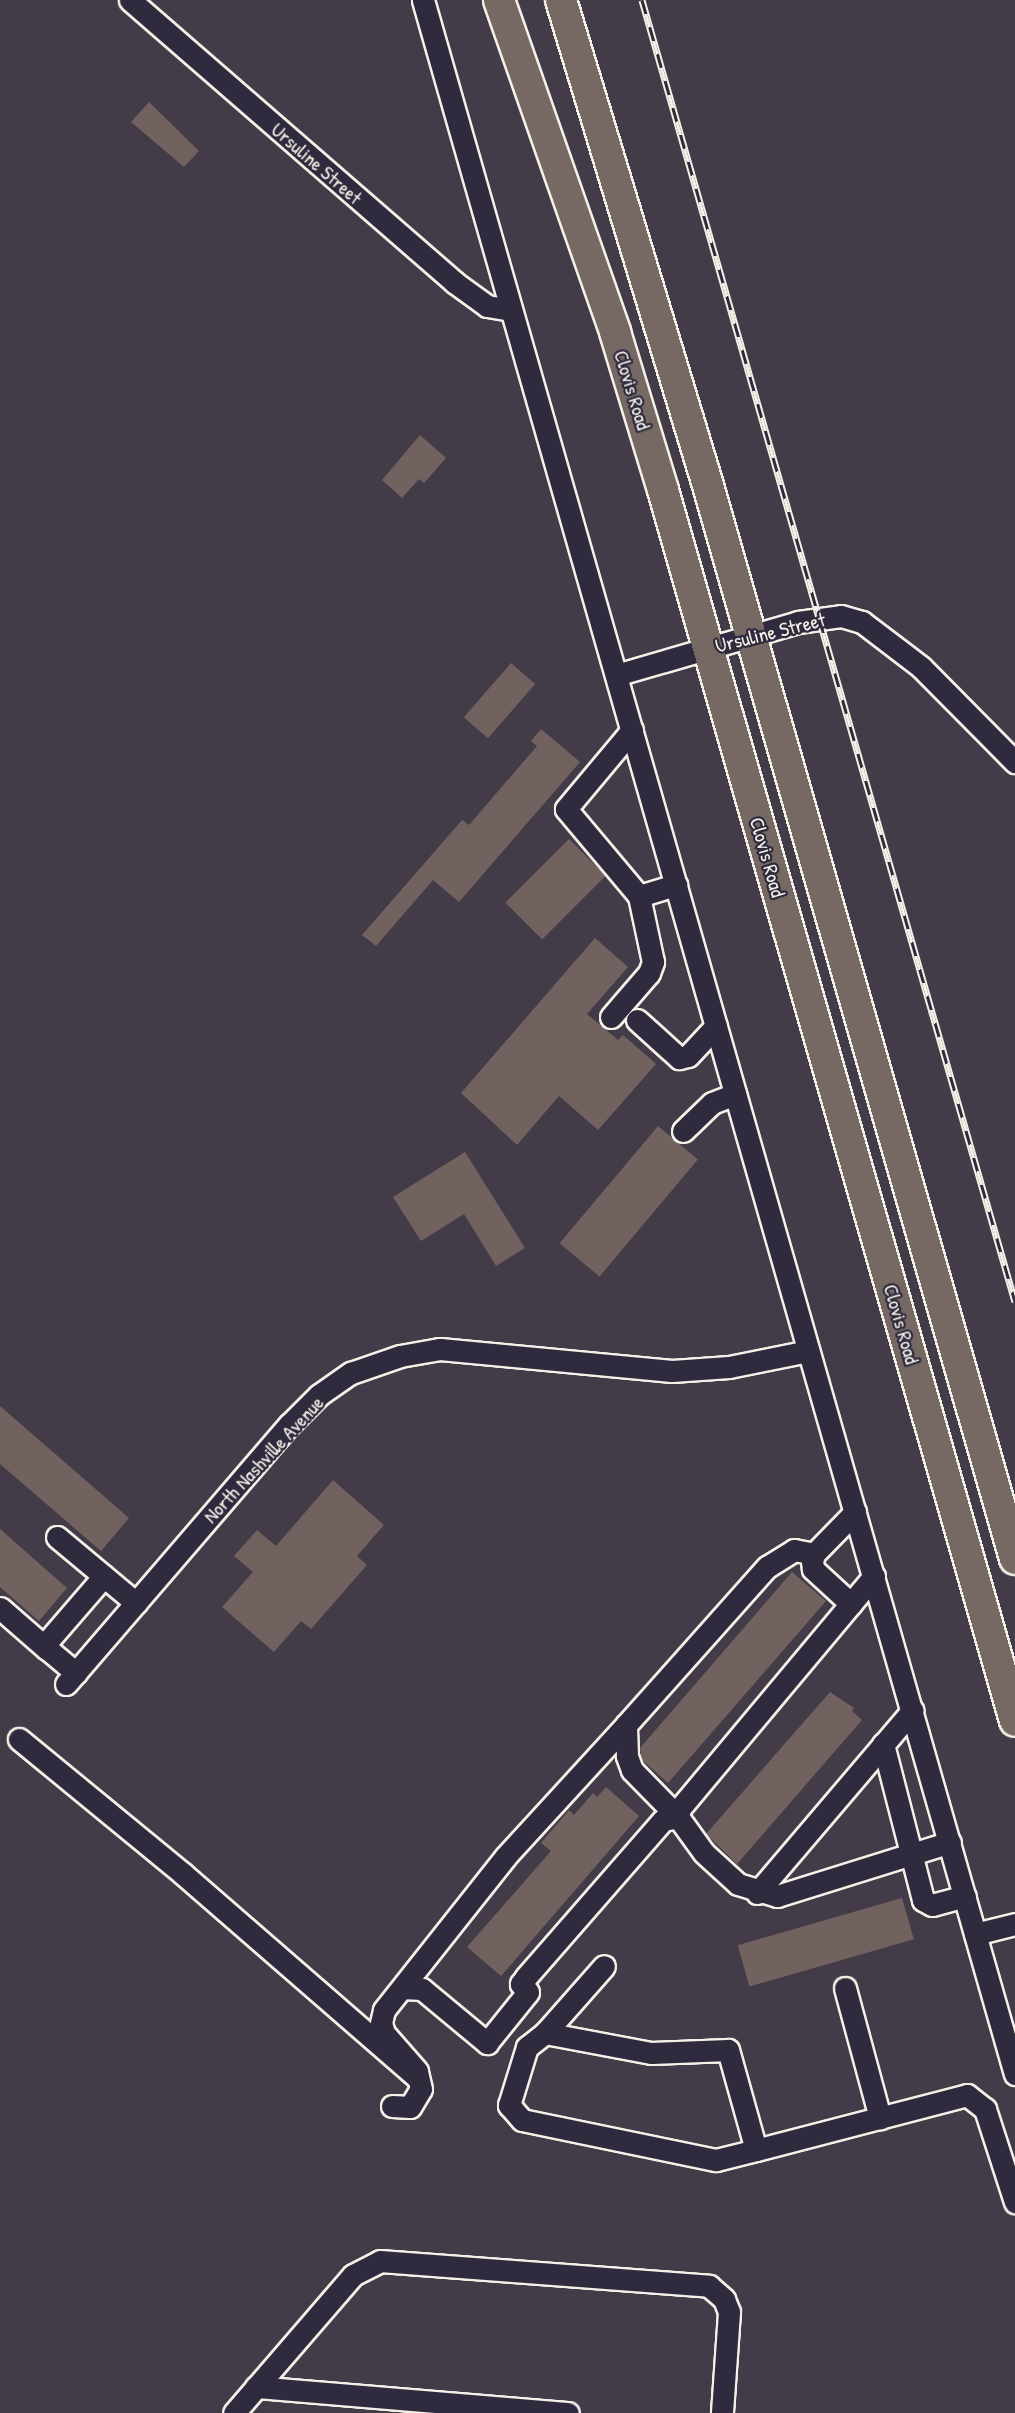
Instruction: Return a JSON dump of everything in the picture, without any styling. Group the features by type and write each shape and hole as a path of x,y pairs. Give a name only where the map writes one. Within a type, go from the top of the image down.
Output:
{"highway":[{"name":"Clovis Road","path":"499,0 615,332 1015,1721"},
{"path":"561,0 666,341 1015,1559"}],"street":[{"name":"Ursuline Street","path":"130,0 454,282 487,306 511,310"},
{"path":"423,0 808,1351 913,1710 1015,2074"},
{"name":"Ursuline Street","path":"616,675 818,617 841,616 862,622 921,667 1015,762"},
{"path":"611,1017 649,973 653,962 639,896 566,809 632,730"},
{"path":"639,896 676,885"},
{"path":"637,1020 679,1058 688,1056 716,1026"},
{"path":"683,1131 712,1103 735,1094"},
{"name":"North Nashville Avenue","path":"47,1649 71,1679 290,1424 319,1395 351,1373 374,1364 440,1349 696,1370 808,1351"},
{"path":"851,1604 813,1569 814,1554 855,1512"},
{"path":"57,1537 136,1603"},
{"path":"392,2106 410,2107 421,2090 417,2071 384,2033 381,2023 384,2010 506,1856 767,1567 794,1550 814,1554"},
{"path":"47,1649 47,1642 104,1576"},
{"path":"678,1817 680,1808 874,1576"},
{"path":"0,1608 47,1649"},
{"path":"757,1893 913,1710"},
{"path":"626,1725 627,1756 632,1770 678,1817 704,1853 738,1884 757,1893 786,1896 950,1842"},
{"path":"19,1739 182,1873 417,2077"},
{"path":"884,1744 928,1904 965,1896"},
{"path":"402,1988 422,1989 487,2043 528,1992 521,1984 526,1977 663,1820 678,1817"},
{"path":"975,1934 1015,1924"},
{"path":"604,1966 545,2033 527,2047 509,2104 522,2120 716,2160 968,2095 985,2109 1015,2202"},
{"path":"845,1988 880,2118"},
{"path":"545,2033 651,2053 728,2050 756,2150"},
{"path":"234,2413 353,2276 380,2261 708,2286 724,2299 729,2312 722,2413"},
{"path":"256,2387 568,2413"}],"building":[{"path":"149,102 199,151 184,167 131,122"},
{"path":"420,435 446,458 424,483 419,479 402,498 382,480"},
{"path":"511,663 535,684 488,738 464,717"},
{"path":"541,729 580,762 459,902 433,880 376,946 362,935 462,820 469,825 537,746 531,741"},
{"path":"569,839 606,876 542,939 505,903"},
{"path":"595,938 628,967 587,1014 618,1040 623,1035 656,1064 598,1130 559,1096 517,1145 461,1093"},
{"path":"658,1126 698,1159 599,1277 560,1243"},
{"path":"465,1152 525,1248 496,1266 464,1214 421,1241 393,1197"},
{"path":"0,1406 129,1518 101,1551 0,1464"},
{"path":"333,1480 384,1525 357,1556 367,1565 311,1629 301,1621 274,1652 222,1607 253,1572 234,1556 257,1530 276,1546"},
{"path":"0,1529 67,1588 39,1621 0,1587"},
{"path":"792,1572 826,1601 668,1783 642,1760 640,1748"},
{"path":"830,1692 854,1708 852,1711 862,1720 737,1864 706,1834"},
{"path":"606,1787 639,1816 501,1976 467,1947 551,1851 541,1843 569,1810 574,1815 593,1793 597,1797"},
{"path":"902,1898 914,1939 749,1986 738,1945"}],"railway":[{"path":"642,0 1015,1302"}]}
